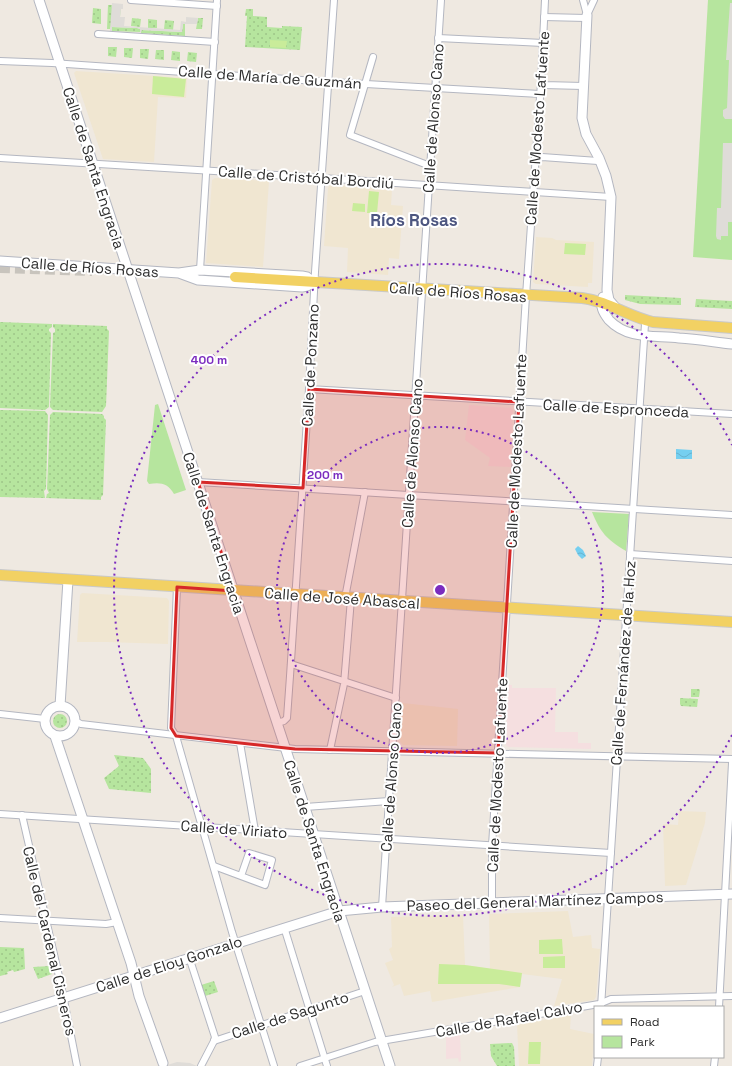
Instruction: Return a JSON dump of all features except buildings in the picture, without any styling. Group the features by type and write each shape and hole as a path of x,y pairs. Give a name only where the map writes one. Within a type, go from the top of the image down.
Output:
{"main road":[{"name":"Calle de Ríos Rosas","path":"235,277 526,296 582,298 601,302 644,320 732,328"},
{"name":"Calle de José Abascal","path":"0,575 732,622"}],"street":[{"name":"Calle de Santa Engracia","path":"39,0 390,1066"},
{"path":"131,0 217,3 200,270"},
{"name":"Calle de Ponzano","path":"277,723 285,720 287,716 303,488 314,282 334,0"},
{"name":"Calle de Alonso Cano","path":"382,907 441,0"},
{"name":"Calle de Modesto Lafuente","path":"492,902 492,846 545,0"},
{"path":"544,17 585,8 592,2"},
{"path":"585,8 583,123 586,134 600,160 608,181 611,197 607,295 615,307"},
{"path":"98,34 215,42"},
{"path":"438,38 543,43"},
{"path":"373,56 350,135 430,166"},
{"name":"Calle de María de Guzmán","path":"0,60 540,94"},
{"path":"541,83 544,85 583,86"},
{"path":"535,158 542,157 600,160"},
{"name":"Calle de Cristóbal Bordiú","path":"0,158 611,197"},
{"name":"Calle de Ríos Rosas","path":"0,261 179,273 200,270 302,276 307,277 314,282 302,287 200,280 179,273"},
{"path":"607,285 601,302 602,309 619,328 635,335 678,337 732,344"},
{"name":"Calle de Fernández de la Hoz","path":"601,1005 640,409 644,320"},
{"name":"Calle de Espronceda","path":"309,389 732,414"},
{"path":"198,482 732,515"},
{"path":"330,750 344,681 348,598 365,492"},
{"path":"630,554 732,561"},
{"path":"60,706 68,580"},
{"path":"177,587 171,728 176,736 235,943 274,1066"},
{"path":"291,664 396,698"},
{"path":"60,706 72,713 75,721 73,728 66,735 55,736 47,729 45,719 50,710 60,706"},
{"path":"0,714 45,719"},
{"path":"75,721 81,724 285,748 732,759"},
{"path":"55,736 163,1063"},
{"path":"240,743 255,831"},
{"path":"719,1006 728,895 732,763"},
{"path":"305,806 389,801"},
{"name":"Calle de Viriato","path":"0,814 611,854"},
{"name":"Calle del Cardenal Cisneros","path":"22,815 77,1066"},
{"path":"214,866 265,885 272,860 249,853 241,876"},
{"name":"Paseo del General Martínez Campos","path":"339,910 492,902 728,895"},
{"name":"Calle de Eloy Gonzalo","path":"0,1018 339,910"},
{"path":"0,918 106,924 117,922"},
{"path":"284,927 327,1066"},
{"path":"189,957 215,1037 202,1066"},
{"name":"Calle de Sagunto","path":"214,1041 365,991"},
{"name":"Calle de Rafael Calvo","path":"601,1005 611,999 732,996"},
{"name":"Calle de Rafael Calvo","path":"300,1066 382,1040 594,1006"}],"highlighted area":[{"path":"309,389 519,402 498,753 295,749 176,736 171,728 177,587 234,591 198,482 303,488"}],"shaded area":[{"path":"112,3 123,4 120,17 125,17 124,26 180,30 181,21 186,22 186,17 198,18 197,24 183,24 182,32 142,30 140,32 140,29 137,28 112,27 112,31 110,31"},
{"path":"730,3 732,3 732,119 725,119 723,116 723,110 727,108 729,60 726,60"},
{"path":"76,71 187,78 186,98 158,97 154,162 103,159 74,73"},
{"path":"723,143 732,143 732,222 728,222 728,236 721,236 721,240 717,239 716,236 717,208 721,208"},
{"path":"215,178 269,181 263,267 206,263 212,180"},
{"path":"330,185 392,189 391,205 403,206 399,259 389,258 388,275 347,272 348,248 324,246 328,188"},
{"path":"536,237 552,238 556,240 594,242 592,283 588,283 588,287 536,284 533,282"},
{"path":"469,405 511,408 513,410 510,467 488,466 490,458 465,440"},
{"path":"82,593 167,598 169,601 168,644 77,642 80,595"},
{"path":"508,685 512,685 512,688 556,688 555,732 578,732 578,743 591,743 591,749 508,747 506,745"},
{"path":"402,703 458,709 457,746 403,745 400,742"},
{"path":"679,811 706,812 705,823 686,885 665,886 663,824 678,825"},
{"path":"568,911 573,937 591,935 592,948 600,949 596,997 594,1000 554,1006 562,979 522,974 520,987 432,1002 430,991 404,996 400,984 392,987 394,985 385,963 393,960 389,949 392,947 391,917 463,915 465,965 490,969 489,914"},
{"path":"571,1015 570,1029 594,1034 592,1066 519,1066 517,1025"},
{"path":"460,1034 461,1061 459,1062 458,1058 446,1059 446,1037"},
{"path":"177,1062 190,1063 197,1066 164,1066"}],"green space":[{"path":"708,0 732,0 732,260 693,257"},
{"path":"108,5 121,5 120,17 125,17 111,26 110,29 107,29"},
{"path":"93,8 101,9 101,24 92,23"},
{"path":"246,9 253,9 253,16 267,17 267,27 302,27 300,50 245,47"},
{"path":"132,18 141,19 140,27 131,26"},
{"path":"198,18 203,18 202,29 196,29"},
{"path":"148,19 157,20 157,28 148,28"},
{"path":"165,20 174,21 173,30 164,29"},
{"path":"183,24 185,24 185,36 141,33 141,30 182,32"},
{"path":"112,27 137,28 140,29 140,32 112,31"},
{"path":"270,40 287,41 286,48 270,47"},
{"path":"108,47 117,47 116,57 108,56"},
{"path":"124,48 133,48 132,58 124,57"},
{"path":"140,49 149,49 148,59 140,58"},
{"path":"156,50 164,50 164,60 155,59"},
{"path":"172,51 180,52 180,61 171,60"},
{"path":"188,52 197,53 196,62 187,61"},
{"path":"153,76 186,79 184,97 152,94"},
{"path":"369,191 379,192 377,213 367,213"},
{"path":"353,203 365,204 365,212 352,211"},
{"path":"565,243 586,244 585,255 564,254"},
{"path":"625,295 681,298 681,305 640,304 625,300"},
{"path":"696,299 732,301 732,309 695,307"},
{"path":"0,322 52,324 52,327 49,329 51,333 49,407 45,410 0,408"},
{"path":"53,324 107,326 109,331 106,406 102,412 53,410 50,407 53,333 55,332"},
{"path":"158,404 186,490 174,494 166,485 160,483 149,484 147,481 155,405"},
{"path":"0,410 45,411 48,415 46,489 44,491 45,498 0,497"},
{"path":"53,412 102,414 104,416 106,420 103,495 101,500 46,498 47,494 49,493 47,489 50,415"},
{"path":"592,512 629,514 626,551 605,535"},
{"path":"691,689 700,690 699,697 691,697"},
{"path":"680,698 698,699 697,707 681,706"},
{"path":"57,714 63,714 67,718 67,724 63,728 57,728 53,724 53,718"},
{"path":"114,755 143,758 151,769 151,793 109,789 104,778 119,766"},
{"path":"562,939 563,954 539,954 539,940"},
{"path":"0,947 24,948 25,969 14,972 13,970 7,972 8,974 0,976"},
{"path":"565,956 565,968 543,968 543,957"},
{"path":"439,964 465,965 522,973 520,987 499,984 438,984"},
{"path":"50,966 52,974 38,979 33,967"},
{"path":"214,981 218,992 205,996 201,985"},
{"path":"529,1042 541,1042 540,1064 528,1064"},
{"path":"512,1043 514,1047 515,1066 497,1066 491,1056 490,1044"}],"water":[{"path":"676,449 692,450 692,459 676,459"},
{"path":"578,546 583,550 586,556 582,559 575,549"}],"tunnel":[{"path":"0,268 92,271"},
{"path":"189,275 235,277"}],"district":[{"name":"Ríos Rosas","path":"414,220"}]}
